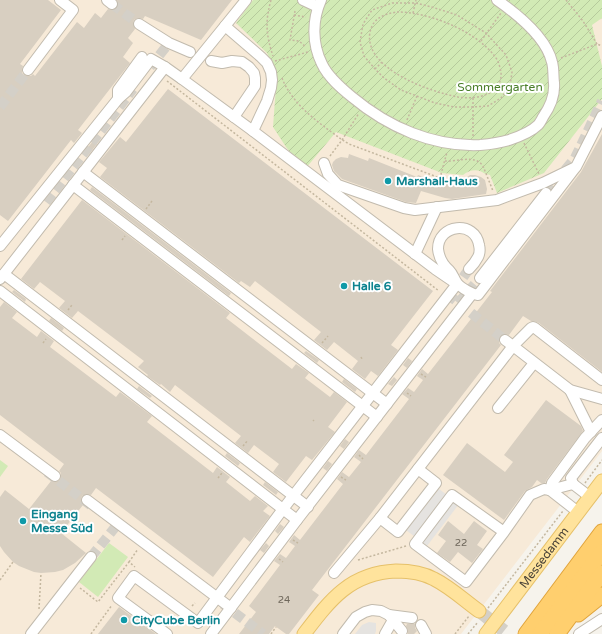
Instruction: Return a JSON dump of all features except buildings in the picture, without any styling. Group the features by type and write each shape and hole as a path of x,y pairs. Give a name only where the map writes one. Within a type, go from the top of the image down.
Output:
{"highway":[{"path":"526,634 602,532"},
{"path":"540,634 602,552"},
{"path":"557,634 602,573"},
{"path":"567,621 602,595"}],"main road":[{"name":"Messedamm","path":"486,634 578,512 581,490 602,481"},
{"path":"304,634 330,602 347,586 365,577 385,572 407,572 423,575 433,579 444,585 478,615"}],"lane":[{"path":"28,70 73,10 60,0"},
{"path":"182,79 246,0"},
{"path":"303,0 320,3 315,18 314,33 316,50 322,65 345,92 363,107 403,130 423,138 448,144 473,145 499,144 520,136 538,124 550,108 554,88 552,62 546,46 536,32 497,0"},
{"path":"139,24 169,43 190,52"},
{"path":"225,26 261,57 267,63 271,72 271,88 267,101 253,131"},
{"path":"118,99 118,90 142,57"},
{"path":"0,246 118,99 126,92 151,59 162,71 182,79 457,284 472,294 478,295 576,167 602,116"},
{"path":"210,61 222,63 232,61 242,62 254,73 255,86 234,117"},
{"path":"162,71 2,276 308,507"},
{"path":"324,163 328,174 338,185 404,208 415,210 497,200 543,183 576,167"},
{"path":"83,172 387,404"},
{"path":"73,185 377,417"},
{"path":"480,278 546,194"},
{"path":"416,254 437,207"},
{"path":"457,284 451,272 444,266 439,256 438,246 443,235 454,229 460,228 467,229 475,235 478,240 480,252 469,269"},
{"path":"167,634 118,598 134,576 198,623 293,495 457,284"},
{"path":"0,291 298,520"},
{"path":"211,634 472,294"},
{"path":"334,573 380,518 418,469 509,343 531,328 536,328 602,380"},
{"path":"509,343 570,390 602,400"},
{"path":"498,408 534,363"},
{"path":"570,390 590,432"},
{"path":"550,490 552,483 590,432 602,420"},
{"path":"0,435 55,476"},
{"path":"581,490 571,478 602,438"},
{"path":"380,518 398,532 436,483 418,469"},
{"path":"504,532 452,495 415,544 466,582 504,532 530,495 544,489 550,490 569,484 581,490"},
{"path":"550,490 578,512"},
{"path":"87,500 230,608"},
{"path":"31,634 91,557"},
{"path":"343,634 356,617 372,610 381,611 391,617 402,631"},
{"path":"391,617 412,618"},
{"path":"385,634 391,617"},
{"path":"579,634 602,619"}],"path":[{"path":"271,0 266,28 275,61 309,52 304,44 299,41 290,40 295,11"},
{"path":"566,0 583,20 597,44 602,46"},
{"path":"413,13 416,1"},
{"path":"416,1 457,15 486,33 506,55 512,72 510,86 501,98 488,106 454,107 436,103 401,90 384,78 364,56 360,42 363,24 372,10 392,3 416,1"},
{"path":"397,12 413,13 428,16 451,25 487,47 498,59 501,70 499,85 493,92 484,96 473,98 462,98 448,95 410,82 382,62 374,53 370,45 369,36 372,25 378,18 387,14 397,12"},
{"path":"480,42 500,14"},
{"path":"294,15 315,18"},
{"path":"552,62 597,44"},
{"path":"375,69 382,62"},
{"path":"162,71 447,298"},
{"path":"280,73 294,100 314,120 349,144 440,178 448,144"},
{"path":"403,130 417,96"},
{"path":"473,98 473,134"},
{"path":"324,163 342,140 363,107"},
{"path":"520,136 537,170"},
{"path":"445,161 473,160 481,163 497,200"},
{"path":"581,490 602,460"},
{"path":"455,634 478,615 566,507"},
{"path":"129,562 143,543"},
{"path":"0,580 13,562"},
{"path":"38,625 41,573"},
{"path":"76,585 95,600"},
{"path":"91,634 112,605"},
{"path":"468,634 478,615"},
{"path":"271,634 276,627"}],"shaded area":[{"path":"0,0 602,0 602,451 461,634 0,634"},
{"path":"439,489 459,504 427,546 406,530"},
{"path":"369,622 376,623 375,634 355,634 362,625"}],"green space":[{"name":"Sommergarten","path":"253,0 602,0 602,18 592,25 602,66 602,99 544,173 497,193 490,175 480,171 471,171 463,175 442,173 336,132 306,168 286,147 273,127 277,73 267,53 236,23"},
{"path":"0,460 8,466 0,477"},
{"path":"109,543 128,557 98,597 79,582"}],"tunnel":[{"path":"112,4 139,24"},
{"path":"150,67 169,43"},
{"path":"0,107 28,70"},
{"path":"46,202 133,89"},
{"path":"546,193 575,158 602,101"},
{"path":"469,269 450,296 505,340"},
{"path":"458,303 480,278"},
{"path":"47,472 93,507"},
{"path":"91,557 117,525"},
{"path":"223,604 263,634"},
{"path":"479,611 508,634"}],"place":[{"name":"Marshall-Haus","path":"388,181"},
{"name":"Halle 6","path":"344,286"},
{"name":"Eingang Messe Süd","path":"23,521"},
{"name":"CityCube Berlin","path":"124,620"}]}
